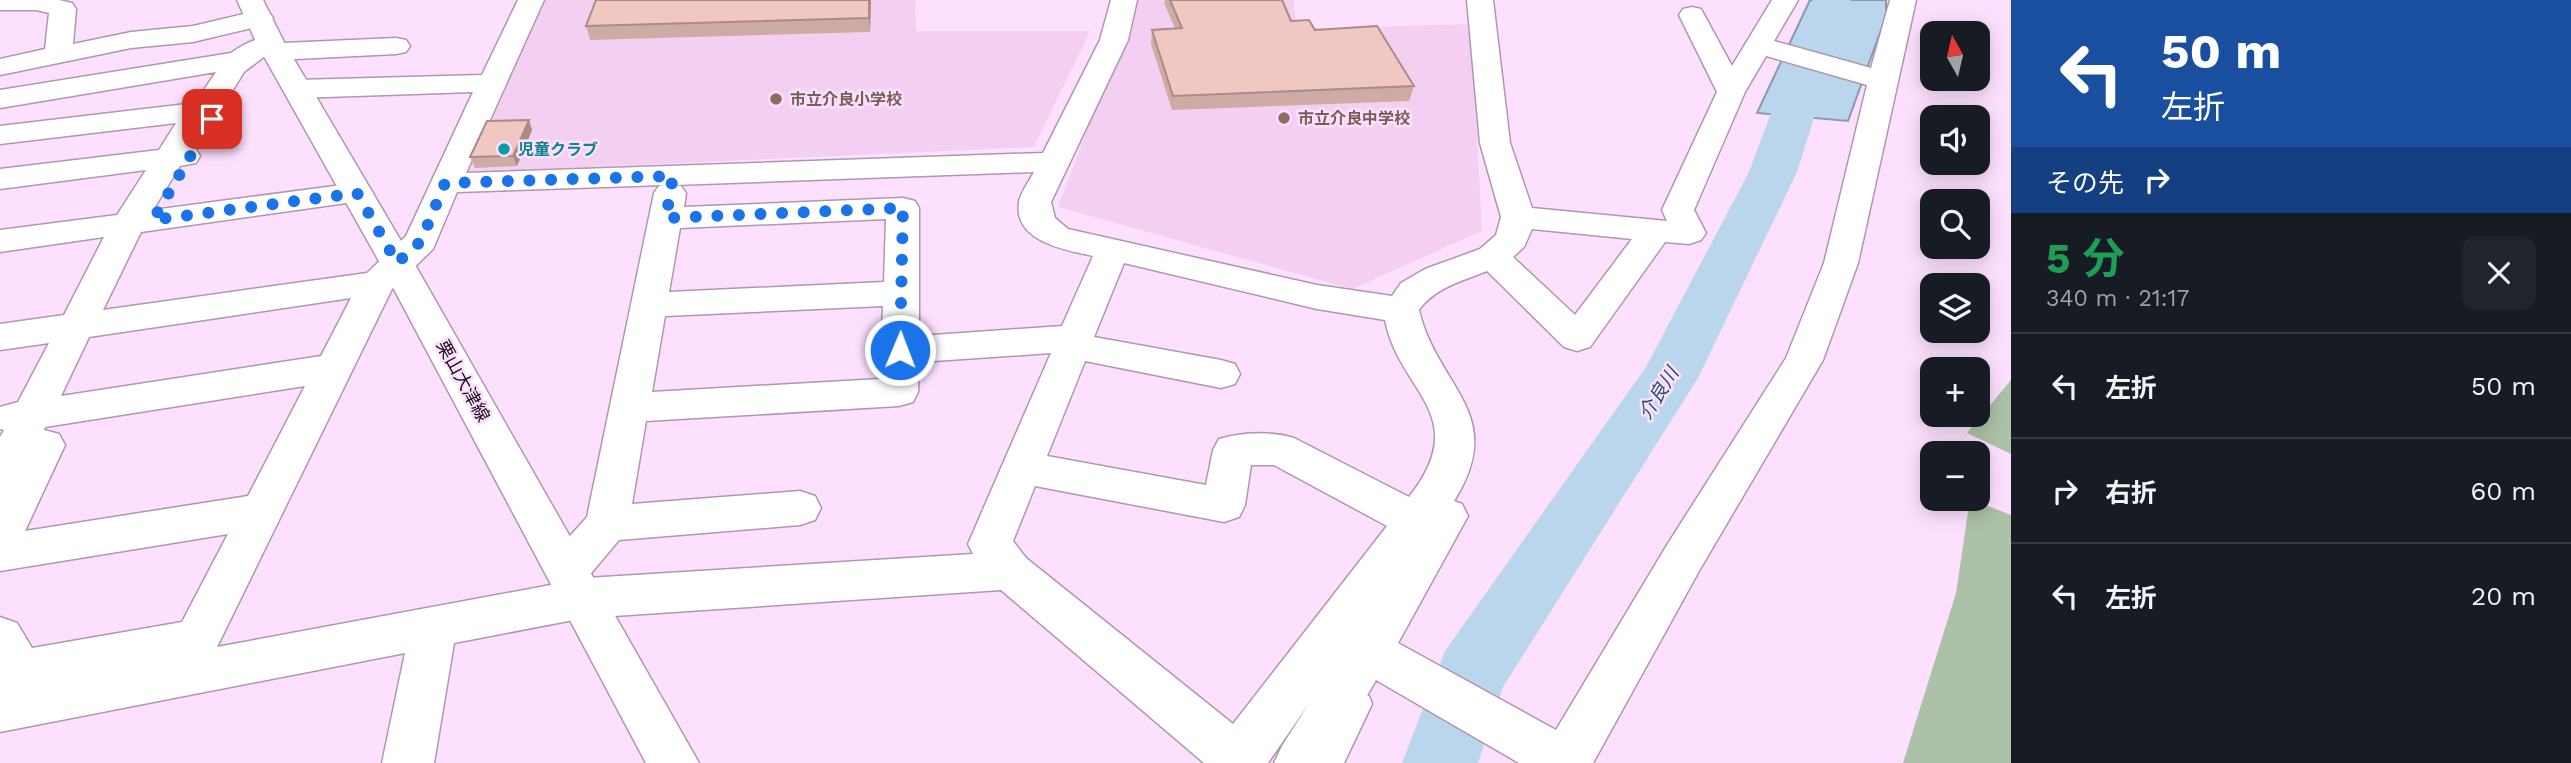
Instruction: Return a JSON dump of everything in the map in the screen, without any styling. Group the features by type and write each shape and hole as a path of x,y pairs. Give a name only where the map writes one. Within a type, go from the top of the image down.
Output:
{"street":[{"path":"5,683 197,640 334,368 387,273 421,241 445,183 531,0"},
{"path":"1124,0 1114,40 1052,162 1035,202 1039,222 1057,237 1317,297 1401,310"},
{"path":"1113,248 990,544 1010,571 1238,762 1429,504 1455,454 1449,408 1406,334 1401,310 1414,291 1437,277 1492,257 1512,239 1518,217 1495,143 1480,0"},
{"path":"1759,0 1760,40"},
{"path":"1518,217 1689,233 1678,210 1731,92 1785,0"},
{"path":"1383,659 1552,756 1683,558 1804,360 1841,263 1872,77 1902,11 1903,0"},
{"path":"18,2 63,9 58,54"},
{"path":"1692,15 1731,92"},
{"path":"0,67 131,40 193,34 259,35 396,46"},
{"path":"0,99 259,35"},
{"path":"0,135 207,110 259,35"},
{"name":"栗山大津線","path":"259,35 297,89 357,193 387,273 576,584 673,763"},
{"path":"1760,40 1872,77"},
{"path":"297,89 492,83"},
{"path":"0,477 32,415 91,324 141,222 180,157 212,119 207,110"},
{"path":"0,179 180,157"},
{"path":"445,183 1052,162"},
{"path":"576,584 607,524 673,176"},
{"path":"0,241 357,193"},
{"path":"630,408 899,393 903,208 666,218"},
{"path":"1492,257 1577,338 1656,231"},
{"path":"0,337 387,273"},
{"path":"649,305 901,293"},
{"path":"900,350 1073,342 1221,374"},
{"path":"32,415 334,368"},
{"path":"0,537 32,415"},
{"path":"1022,467 1224,505 1233,450 1280,449 1429,504 1456,501 1383,659 1300,763"},
{"path":"607,524 800,509"},
{"path":"0,553 263,511"},
{"path":"5,683 433,629 576,584 1010,571"},
{"path":"408,763 433,629"}],"lane":[{"path":"1331,763 1383,659"}],"shaded area":[{"name":"市立介良小学校","path":"545,0 915,0 916,31 1090,31 1034,147 457,173"},
{"name":"市立介良中学校","path":"1136,0 1294,0 1296,29 1471,24 1482,231 1352,289 1058,207"}],"green space":[{"path":"2011,380 2011,454 1990,444 1990,441 1967,433 1972,427 1990,427 1990,405"},
{"path":"1990,507 2011,515 2011,763 1903,763 1956,593 1968,511 1990,511"}],"water":[{"path":"1810,0 1886,0 1886,16 1848,121 1757,113"}],"building":[{"path":"596,0 869,0 869,18 586,26"},
{"path":"1170,0 1282,0 1291,21 1309,20 1315,30 1377,26 1414,86 1173,96 1152,30 1182,28"},
{"path":"529,120 513,156 470,157 487,121"}],"waterway":[{"name":"介良川","path":"1440,763 1471,674 1669,378 1773,172 1832,0"}],"place":[{"name":"市立介良小学校","path":"776,99"},
{"name":"市立介良中学校","path":"1284,118"},
{"name":"児童クラブ","path":"504,149"}],"route":[{"path":"212,119 153,220 357,193 397,263 421,241 445,183 673,176 666,218 903,208 900,350"}]}
